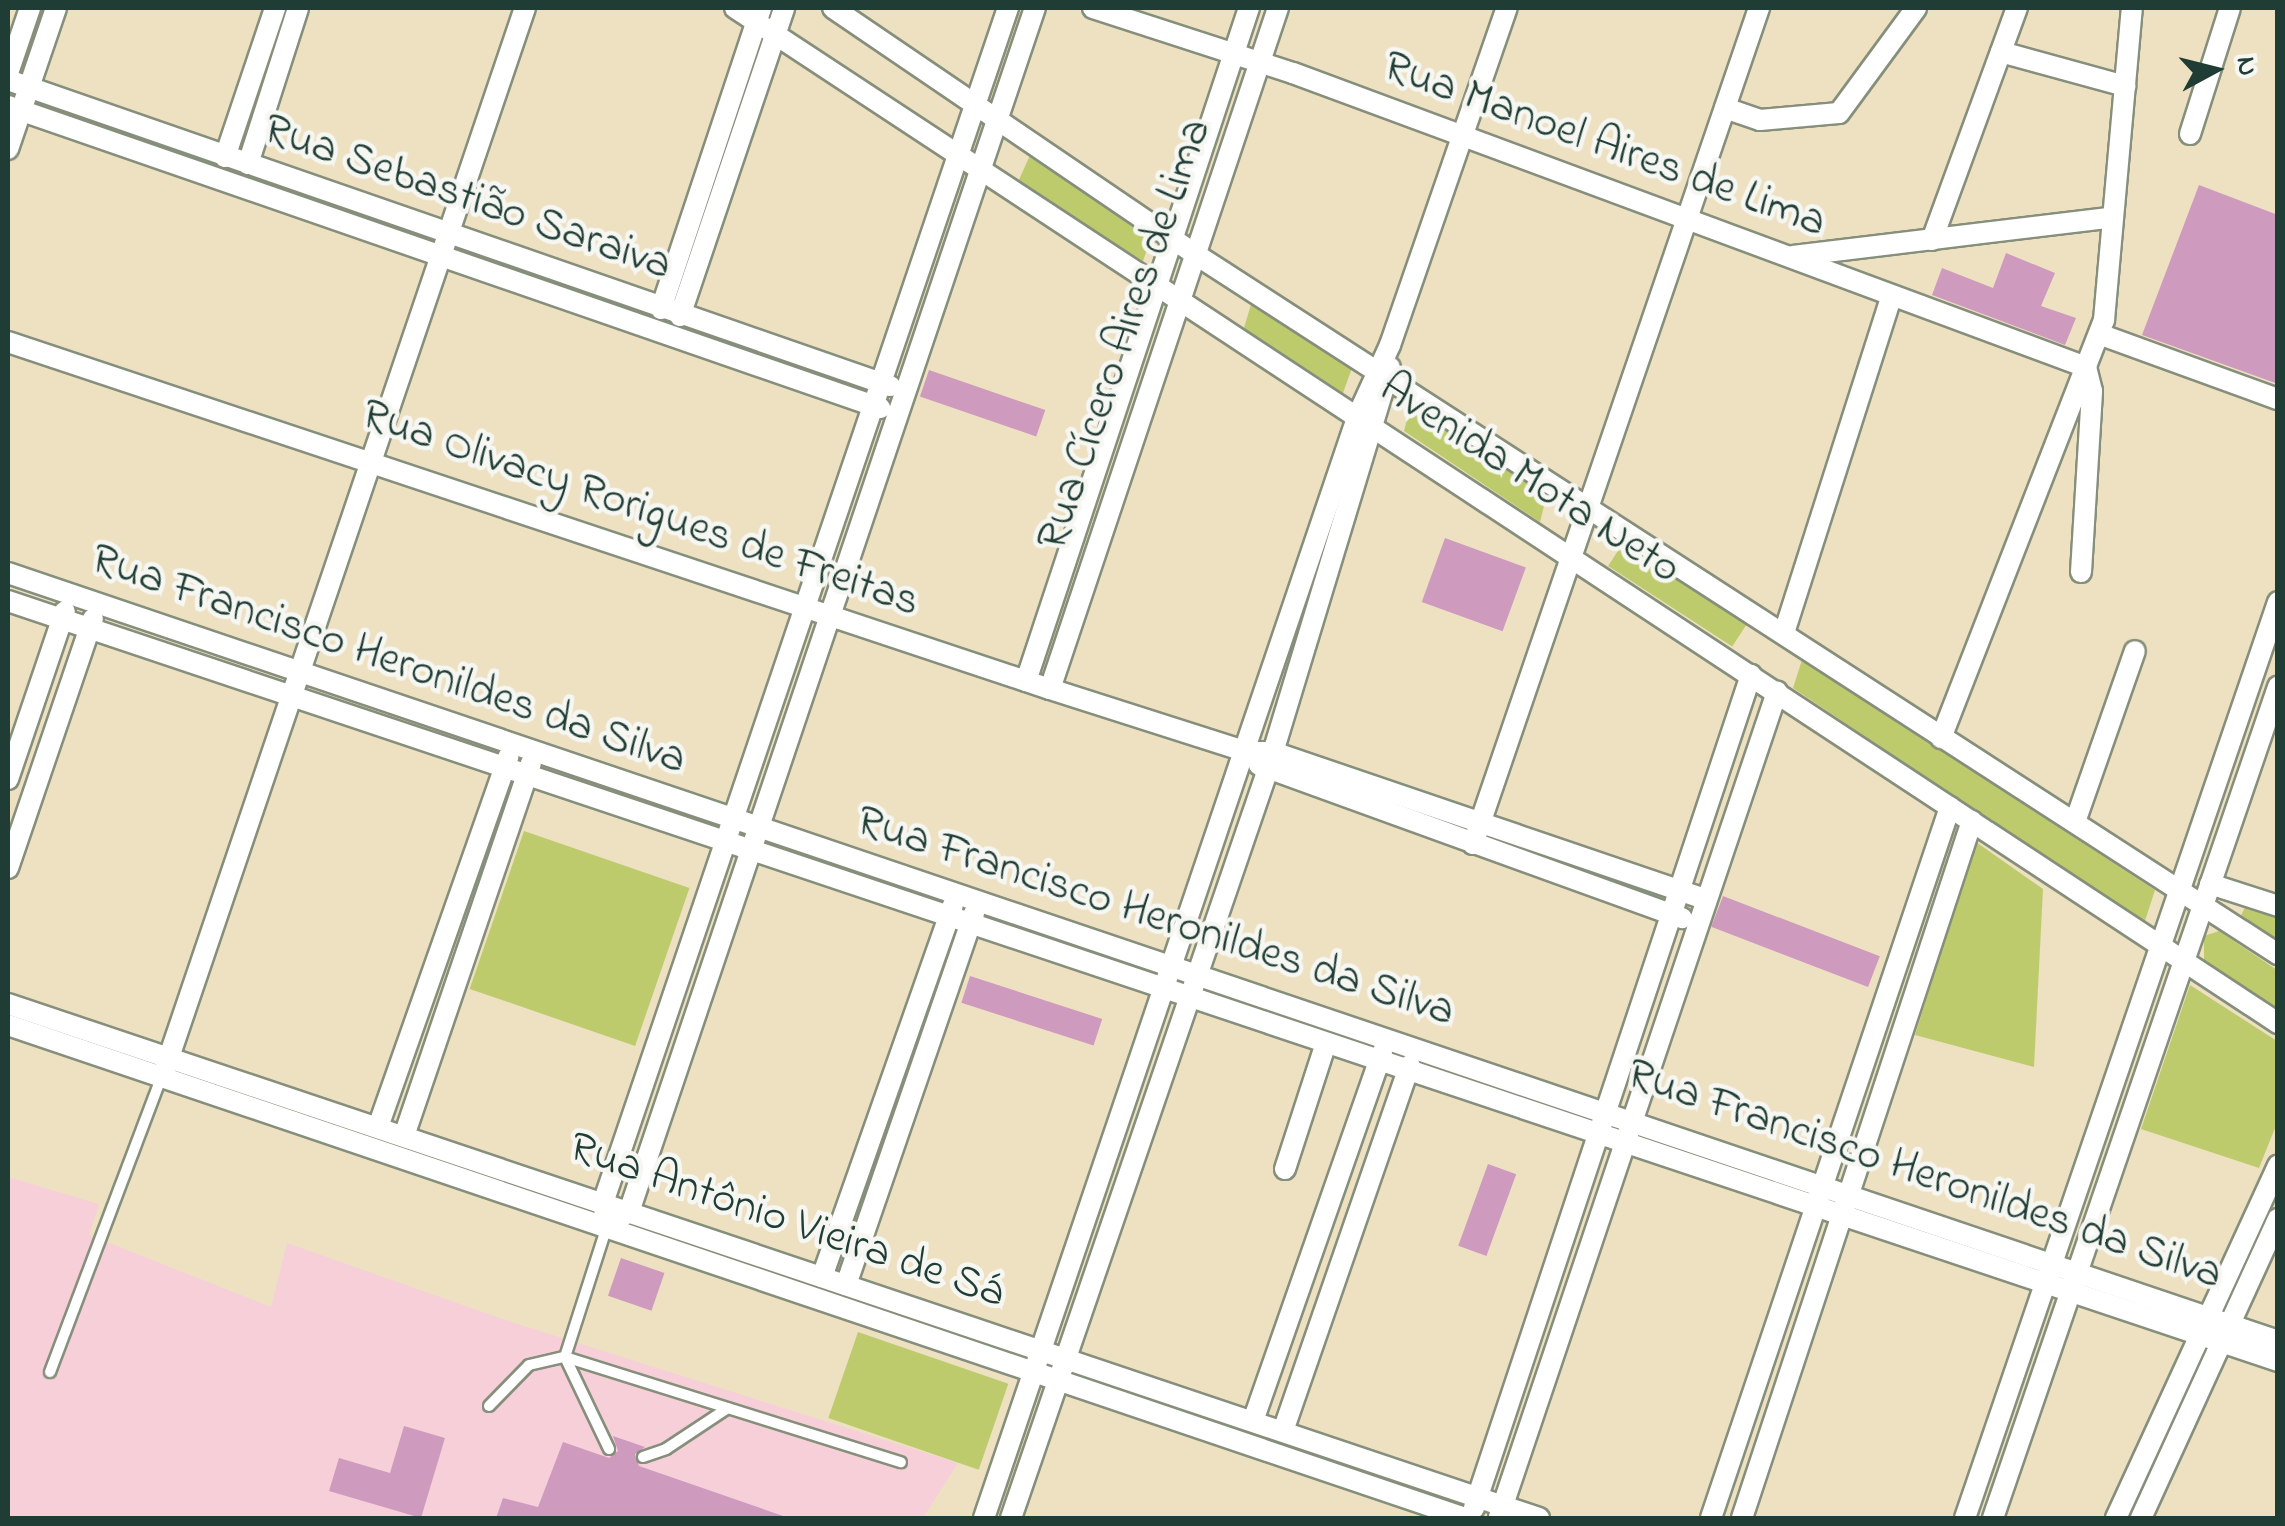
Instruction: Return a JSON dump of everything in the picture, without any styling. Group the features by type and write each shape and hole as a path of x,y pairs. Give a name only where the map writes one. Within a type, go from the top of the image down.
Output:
{"street":[{"path":"8,77 30,8"},
{"path":"8,149 14,108 28,88 56,8"},
{"path":"225,156 275,8"},
{"path":"248,164 298,8"},
{"path":"166,1066 525,8"},
{"name":"Avenida Mota Neto","path":"735,8 759,14 776,34 2278,1023"},
{"path":"671,312 784,8"},
{"name":"Avenida Mota Neto","path":"834,8 998,116 1195,254 1941,738 2179,890 2207,894 2278,954"},
{"path":"1008,8 602,1203 607,1226 630,1212 894,413 1035,8"},
{"name":"Rua Manoel Aires de Lima","path":"1093,8 1260,62 2086,366"},
{"name":"Rua Cícero Aires de Lima","path":"1026,681 1249,8"},
{"name":"Rua Cícero Aires de Lima","path":"1050,688 1278,8"},
{"path":"984,1518 1248,752 1310,597 1390,345 1507,8"},
{"path":"1476,834 1760,8"},
{"path":"1725,108 1760,120 1839,113 1916,8"},
{"path":"1932,240 2017,8"},
{"path":"1941,738 2099,334 2132,8"},
{"path":"2190,134 2230,8"},
{"path":"671,312 759,14"},
{"path":"2002,52 2125,86"},
{"name":"Rua Sebastião Saraiva","path":"8,77 28,88 902,390"},
{"name":"Rua Sebastião Saraiva","path":"14,108 894,413"},
{"path":"280,199 287,178"},
{"path":"1788,257 2113,217"},
{"path":"1784,633 1891,297"},
{"path":"2099,334 2278,400"},
{"name":"Rua Olivacy Rorigues de Freitas","path":"8,342 804,609 1248,752"},
{"path":"2081,572 2092,391 2086,366"},
{"path":"856,451 880,458"},
{"path":"1099,460 1123,470"},
{"name":"Rua Francisco Heronildes da Silva","path":"8,573 978,904 1606,1109 2217,1330 2278,1361"},
{"path":"8,780 70,595"},
{"path":"1010,1518 1267,772 1310,597"},
{"name":"Rua Francisco Heronildes da Silva","path":"8,601 1625,1146 1842,1215 2049,1270"},
{"path":"1965,1518 2278,602"},
{"path":"8,868 98,604"},
{"path":"2075,822 2135,651"},
{"path":"1467,1518 1478,1497 1751,675"},
{"path":"1993,1518 2278,687"},
{"path":"1501,1512 1776,692"},
{"path":"377,726 386,703"},
{"path":"23,734 50,744"},
{"path":"378,1127 511,745"},
{"path":"1248,752 1273,752 1476,834 1536,867 1697,923"},
{"path":"1248,752 1267,772 1476,834 1544,844 1705,899"},
{"path":"404,1136 534,753"},
{"path":"1710,1518 1950,807"},
{"path":"1742,1518 1972,821"},
{"path":"1536,867 1544,844"},
{"path":"2207,894 2278,906"},
{"path":"822,1277 957,895"},
{"path":"846,1285 978,904"},
{"name":"Rua Antônio Vieira de Sá","path":"8,1004 166,1066 607,1226 1467,1518"},
{"name":"Rua Antônio Vieira de Sá","path":"8,1025 378,1127 1478,1497 1501,1512 1539,1518"},
{"path":"1253,1421 1388,1037"},
{"path":"1285,1169 1326,1046"},
{"path":"1283,1431 1417,1047"},
{"path":"882,1107 904,1116"},
{"path":"2141,1518 2166,1465 2278,1165"},
{"path":"2116,1518 2144,1457 2278,1219"},
{"name":"Rua Francisco Heronildes da Silva","path":"2217,1330 2278,1342"},
{"path":"1745,1416 1773,1424"},
{"path":"2144,1457 2166,1465"}],"lane":[{"path":"50,1372 166,1066"},
{"path":"607,1226 564,1358 609,1448"},
{"path":"489,1406 529,1365 564,1358 901,1462"},
{"path":"643,1457 666,1449 728,1408"}],"shaded area":[{"path":"8,1177 99,1204 89,1235 271,1307 287,1243 508,1321 958,1463 923,1518 8,1518"}],"green space":[{"path":"1031,153 1152,235 1143,261 1018,182"},
{"path":"1252,301 1352,368 1343,393 1244,328"},
{"path":"1411,403 1548,490 1540,522 1404,431"},
{"path":"1625,540 1749,621 1732,647 1608,566"},
{"path":"1802,660 2155,890 2144,924 1793,688"},
{"path":"524,831 689,888 635,1046 470,989"},
{"path":"1976,842 2043,889 2034,1067 1915,1035"},
{"path":"2245,907 2277,917 2277,942 2240,918"},
{"path":"2219,931 2277,970 2277,1012 2204,963 2204,936"},
{"path":"2190,985 2277,1041 2277,1123 2259,1168 2141,1129"},
{"path":"858,1332 1008,1384 979,1470 828,1418"}],"building":[{"path":"2199,185 2278,215 2278,384 2142,335"},
{"path":"2006,253 2055,273 2041,306 2076,318 2065,345 1932,295 1942,268 1993,288"},
{"path":"929,370 1045,410 1036,437 920,396"},
{"path":"1445,538 1526,567 1503,631 1422,602"},
{"path":"1723,896 1880,956 1868,987 1711,927"},
{"path":"970,976 1102,1019 1094,1046 961,1003"},
{"path":"1488,1164 1516,1174 1486,1256 1458,1246"},
{"path":"621,1258 664,1273 651,1311 608,1296"},
{"path":"404,1426 445,1438 421,1518 329,1491 339,1458 390,1473"},
{"path":"613,1436 645,1447 635,1454 639,1466 789,1518 496,1518 503,1498 538,1507 563,1442 609,1458 618,1451"}]}
